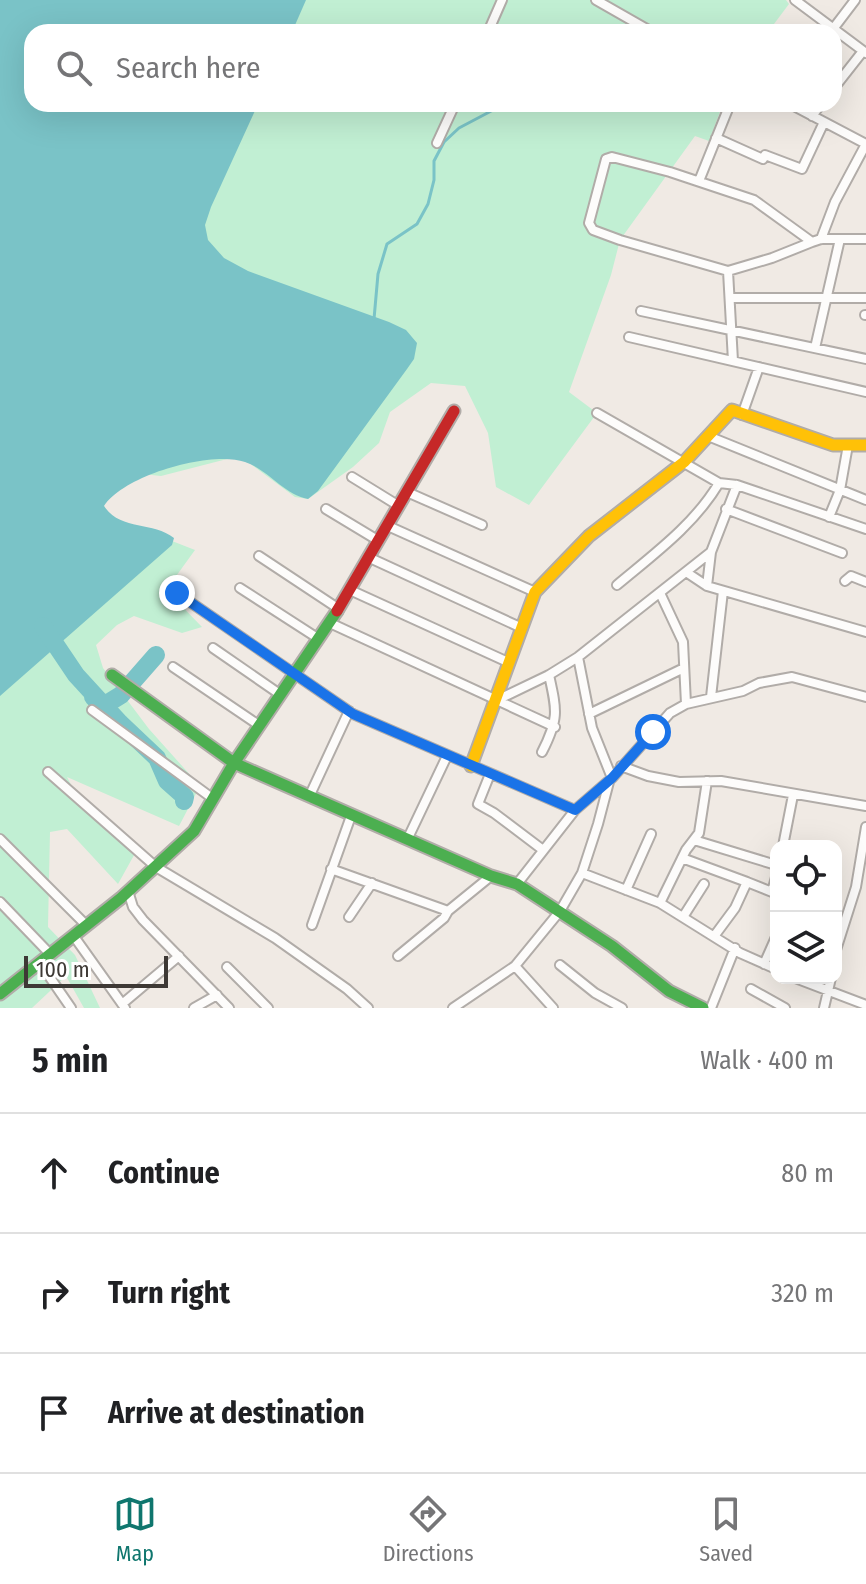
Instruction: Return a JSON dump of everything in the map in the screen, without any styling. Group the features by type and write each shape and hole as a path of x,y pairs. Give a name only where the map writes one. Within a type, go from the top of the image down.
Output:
{"street":[{"path":"492,24 502,0"},
{"path":"596,0 638,24"},
{"path":"795,0 826,24"},
{"path":"837,24 855,0"},
{"path":"842,36 864,52 842,78"},
{"path":"437,143 451,112"},
{"path":"699,181 727,112"},
{"path":"805,112 866,144 816,240"},
{"path":"812,116 815,112"},
{"path":"716,138 763,159 765,155 802,169 824,122"},
{"path":"816,240 754,200 699,181 610,157 606,159 589,226 620,240 728,271 816,240 866,239"},
{"path":"815,348 840,239"},
{"path":"728,271 733,361"},
{"path":"731,298 866,298"},
{"path":"641,311 866,359"},
{"path":"629,337 866,392"},
{"path":"742,415 759,367"},
{"path":"471,766 535,592 589,536 684,462 732,410 833,445 866,445"},
{"path":"0,994 128,891 194,831 234,763 339,609 454,411"},
{"path":"597,413 719,483 737,485 866,529"},
{"path":"708,436 866,500"},
{"path":"829,517 840,490 848,445"},
{"path":"352,477 399,506"},
{"path":"617,585 671,540 711,497 719,483"},
{"path":"707,586 711,552 737,485"},
{"path":"407,492 482,525"},
{"path":"326,509 379,541"},
{"path":"726,509 842,553"},
{"path":"388,526 535,592"},
{"path":"495,701 578,657 711,552"},
{"path":"259,556 339,609"},
{"path":"370,558 522,628"},
{"path":"686,572 707,586 866,632"},
{"path":"845,581 851,576 866,582"},
{"path":"240,588 319,639"},
{"path":"350,590 510,663"},
{"path":"711,697 723,591"},
{"path":"177,593 349,711 575,810"},
{"path":"660,593 683,642 686,704"},
{"path":"330,623 555,727"},
{"path":"213,648 281,695"},
{"path":"453,1008 515,966 560,911 582,873 610,780 592,728 578,657"},
{"path":"173,667 260,726"},
{"path":"589,714 684,668"},
{"path":"112,675 234,763 491,876 517,884 612,946 669,991 703,1008"},
{"path":"542,752 555,727 549,675"},
{"path":"517,884 575,810 610,780 670,713 686,704 792,677 866,697"},
{"path":"92,710 212,798"},
{"path":"309,797 349,711"},
{"path":"407,840 447,756"},
{"path":"621,766 664,779 754,786 866,806"},
{"path":"48,772 156,867 275,938 347,989 368,1008"},
{"path":"490,774 478,804 543,850"},
{"path":"660,903 702,826 707,781"},
{"path":"784,840 793,795"},
{"path":"312,925 351,816"},
{"path":"842,931 856,887 866,827"},
{"path":"626,890 651,834"},
{"path":"0,839 86,925"},
{"path":"694,840 770,863"},
{"path":"682,858 770,891"},
{"path":"331,869 448,911"},
{"path":"582,873 660,903 740,953 770,966"},
{"path":"398,956 491,876"},
{"path":"715,935 735,908 747,882"},
{"path":"349,917 372,883"},
{"path":"683,917 704,884"},
{"path":"128,891 133,907 143,920 229,1008"},
{"path":"0,902 50,954"},
{"path":"73,935 123,1006 179,956"},
{"path":"711,1008 735,948"},
{"path":"764,964 770,950"},
{"path":"40,963 71,1008"},
{"path":"560,965 595,993 622,1008"},
{"path":"515,966 553,1008"},
{"path":"227,967 268,1008"},
{"path":"811,984 866,1005"},
{"path":"824,1008 830,984"},
{"path":"751,989 785,1008"},
{"path":"194,1008 217,995"}],"green space":[{"path":"0,0 786,0 789,4 774,24 24,24 24,112 720,112 709,141 695,136 620,240 611,275 569,392 597,413 529,505 496,487 488,433 465,386 431,383 390,412 379,443 353,467 308,499 295,497 248,462 231,458 161,476 85,468 109,514 195,550 166,590 202,627 182,633 134,616 117,625 96,645 103,668 149,729 200,786 179,826 67,777 82,806 138,848 118,884 67,829 50,832 48,927 75,955 100,1008 84,1008 66,976 32,1008 0,1008"}],"water":[{"path":"0,0 306,0 296,24 24,24 24,112 254,112 211,207 205,225 208,240 224,258 248,271 389,322 406,330 417,343 414,359 318,491 308,499 291,492 254,466 230,459 211,459 169,468 148,475 114,495 104,506 111,514 128,523 166,533 174,538 172,545 0,696"}],"waterway":[{"path":"374,319 378,274 387,244 417,224 428,204 434,180 434,161 444,142 459,128 489,112"},
{"path":"43,626 76,675 157,758 167,781 185,797 184,801"},
{"path":"93,697 98,702 108,703 121,695 156,655"}],"traffic: fast":[{"path":"0,994 121,898 194,831 234,763 337,611"},
{"path":"112,675 234,763 491,876 517,884 612,946 669,991 703,1008"}],"traffic: slow":[{"path":"471,766 535,592 589,536 684,462 732,410 833,445 866,445"}],"traffic: jam":[{"path":"337,611 454,411"}],"route":[{"path":"177,593 353,714 575,810 612,778 653,732"}]}
